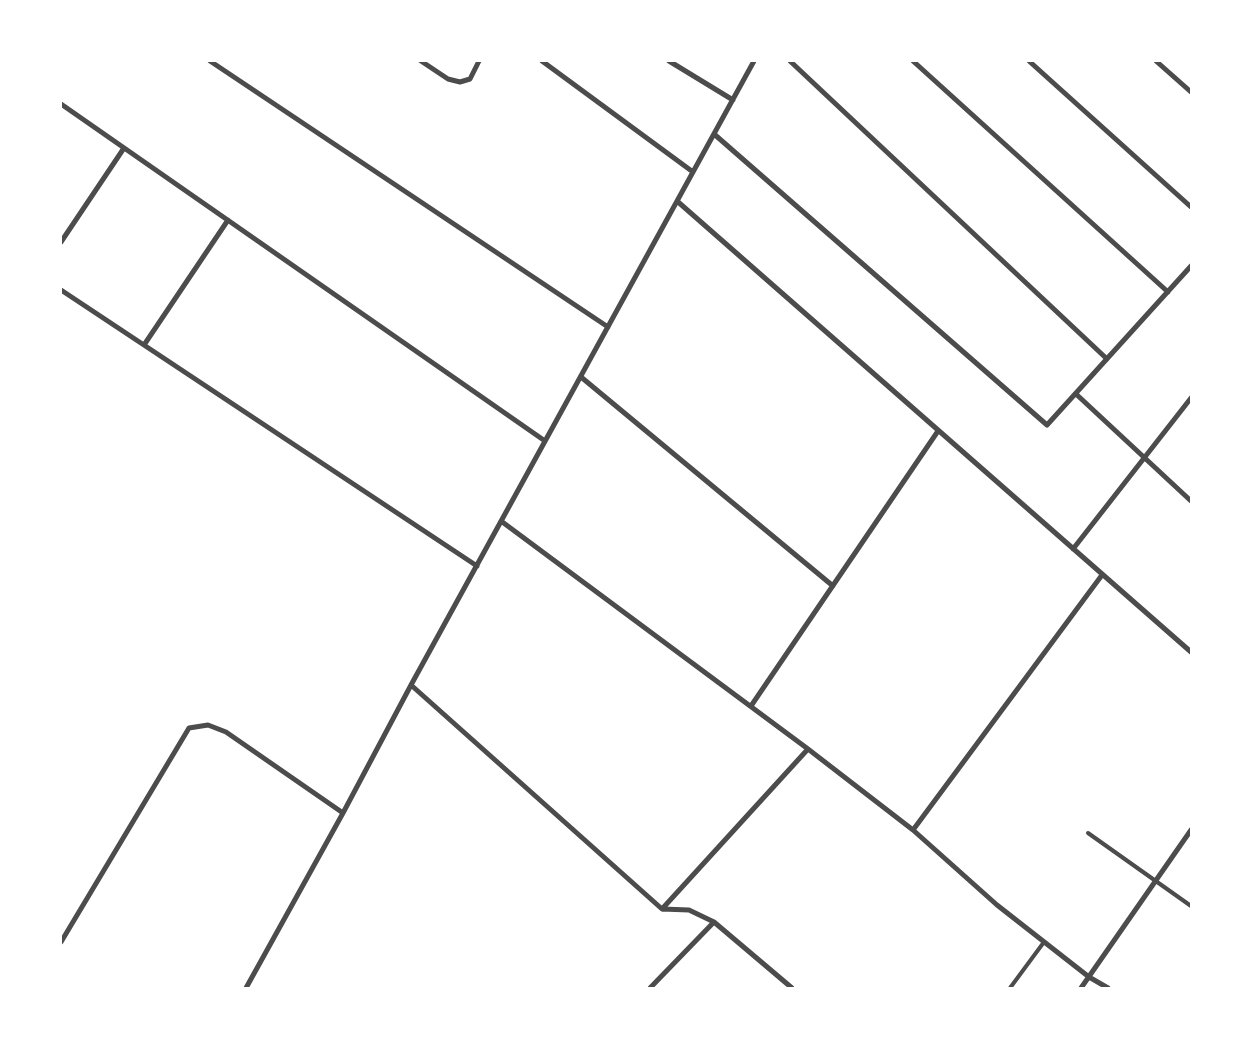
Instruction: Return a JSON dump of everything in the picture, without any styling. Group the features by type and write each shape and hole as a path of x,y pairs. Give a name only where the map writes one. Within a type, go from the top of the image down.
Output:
{"street":[{"path":"210,61 608,327"},
{"path":"421,61 448,79 460,82 470,79 480,61"},
{"path":"542,61 693,172"},
{"path":"669,61 733,100"},
{"path":"246,988 754,61"},
{"path":"790,61 1107,359"},
{"path":"913,61 1168,292"},
{"path":"1029,61 1191,206"},
{"path":"1156,61 1191,92"},
{"path":"61,104 545,441"},
{"path":"714,134 1047,425 1191,266"},
{"path":"61,242 124,148"},
{"path":"677,202 1191,652"},
{"path":"144,345 228,220"},
{"path":"61,290 476,566"},
{"path":"581,377 833,586"},
{"path":"1076,394 1191,501"},
{"path":"1073,548 1191,398"},
{"path":"751,706 938,431"},
{"path":"502,520 913,830 998,905 1089,977 1108,988"},
{"path":"913,830 1102,575"},
{"path":"411,685 662,909 689,910 714,922 792,988"},
{"path":"61,942 189,728 208,724 226,732 343,813"},
{"path":"662,909 808,749"},
{"path":"1081,988 1191,830"},
{"path":"650,988 714,922"}],"lane":[{"path":"1088,833 1191,906"},
{"path":"1010,988 1044,942"}]}
